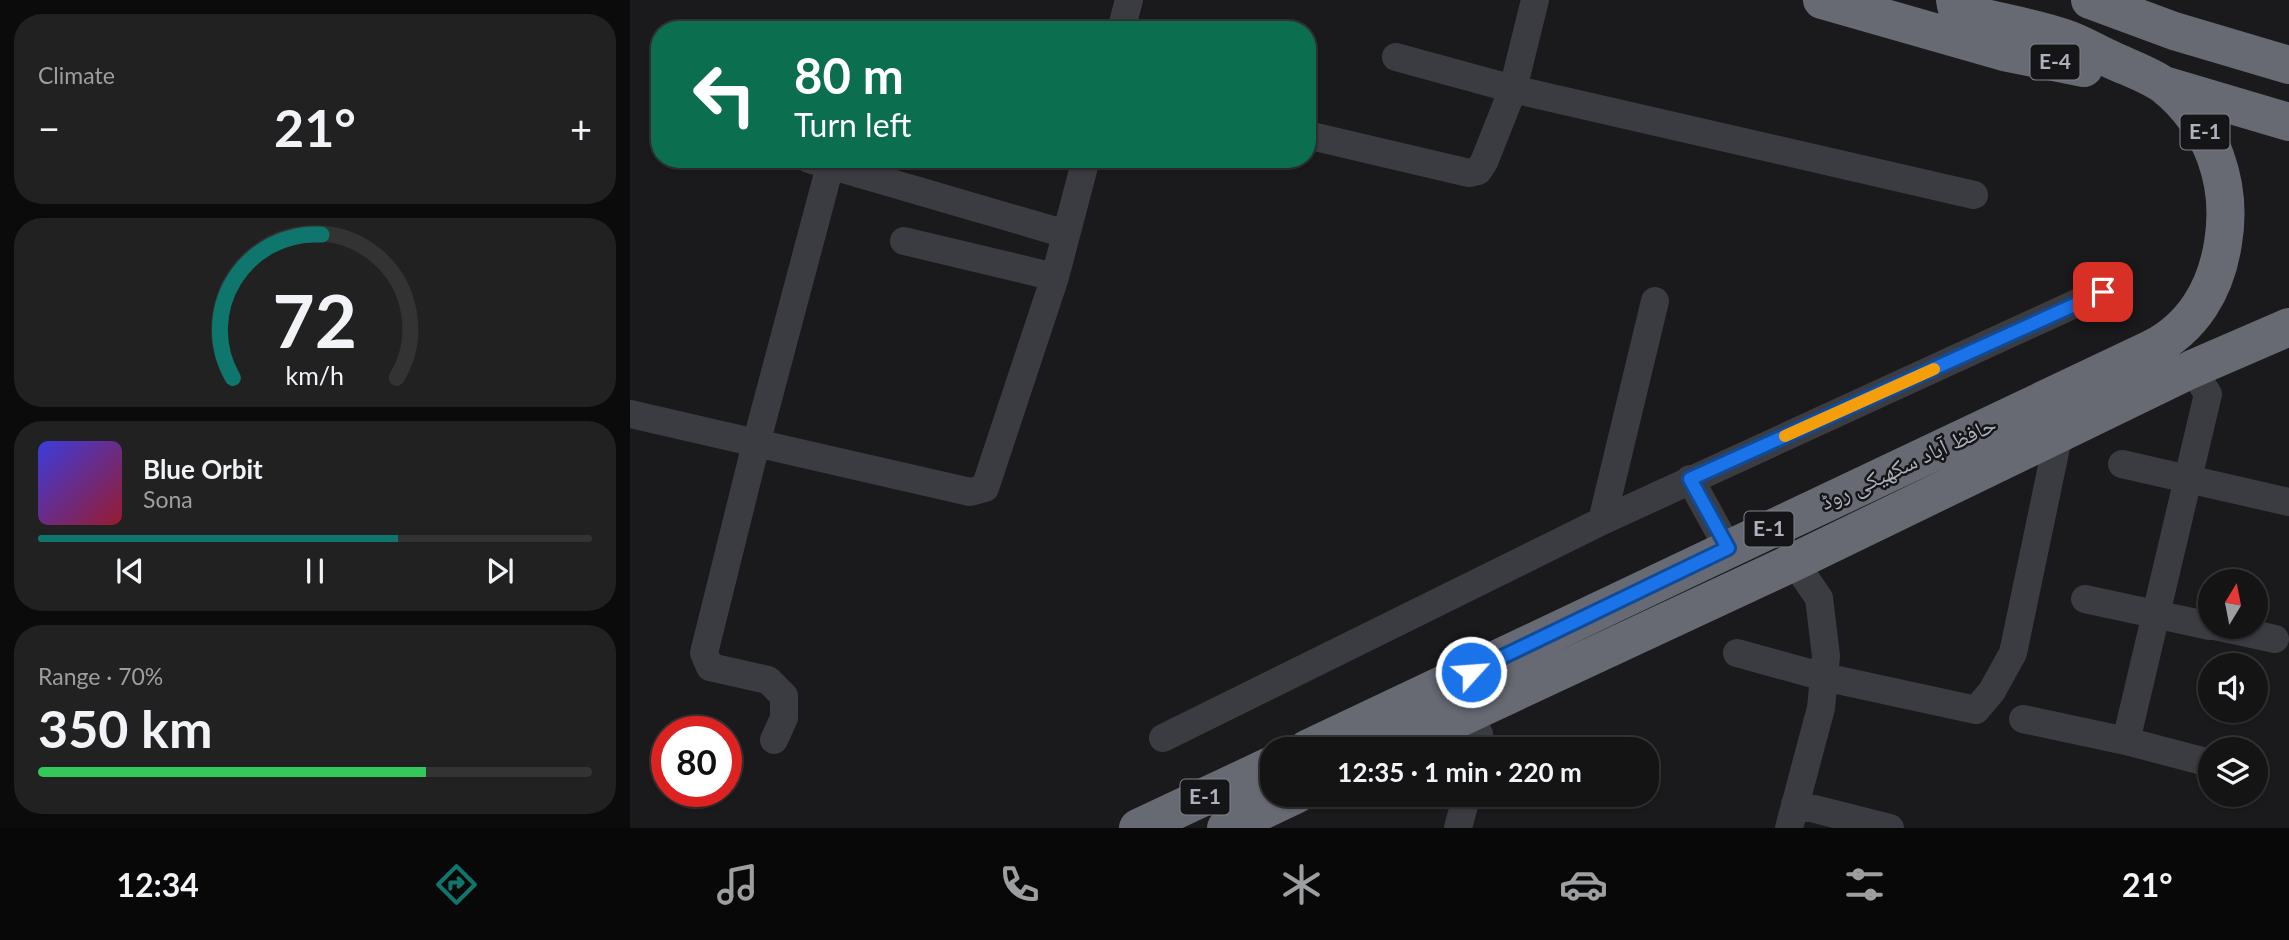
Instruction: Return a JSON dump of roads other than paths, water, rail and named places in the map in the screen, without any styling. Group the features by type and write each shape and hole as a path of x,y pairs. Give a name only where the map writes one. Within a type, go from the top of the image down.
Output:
{"highway":[{"name":"E-4","path":"1822,0 2004,52 2163,84 2289,122"},
{"name":"E-4","path":"1955,0 1960,11 2064,38 2163,84"},
{"name":"E-4","path":"2006,0 2071,20 2174,31"},
{"name":"E-4","path":"2091,0 2174,31 2289,65"},
{"name":"حافظ آباد سکھیکی روڈ","path":"1330,737 1720,535 2165,342 2193,318 2220,261 2225,234 2224,193 2217,160 2203,128 2190,109 2163,84"},
{"name":"حافظ آباد سکھیکی روڈ","path":"1446,737 1473,731 1794,562 2192,369 2289,327"},
{"name":"E-1","path":"1138,828 1260,771"},
{"name":"E-1","path":"1226,828 1270,807"}],"street":[{"path":"1123,21 1129,0"},
{"path":"1316,137 1469,173 1478,171 1513,89 1535,0"},
{"path":"1396,57 1513,89 1974,195"},
{"path":"774,740 784,718 784,696 768,680 710,667 704,653 756,444 819,168"},
{"path":"841,168 1066,233"},
{"path":"630,414 970,492 985,488 1055,277 1084,168"},
{"path":"904,241 1055,277"},
{"path":"1163,738 1602,521 1692,483 2103,292"},
{"path":"1602,521 1655,302"},
{"path":"2126,741 2207,394 2192,369"},
{"path":"1737,653 1824,677 1976,710 1992,691 2013,653 2059,433"},
{"path":"2122,464 2289,502"},
{"path":"1692,483 1720,535"},
{"path":"1794,562 1819,598 1826,656 1821,708 1792,816 1890,828"},
{"path":"2085,599 2198,623"},
{"path":"2268,638 2275,639"},
{"path":"2023,719 2198,760"},
{"path":"1458,828 1464,807"}]}
